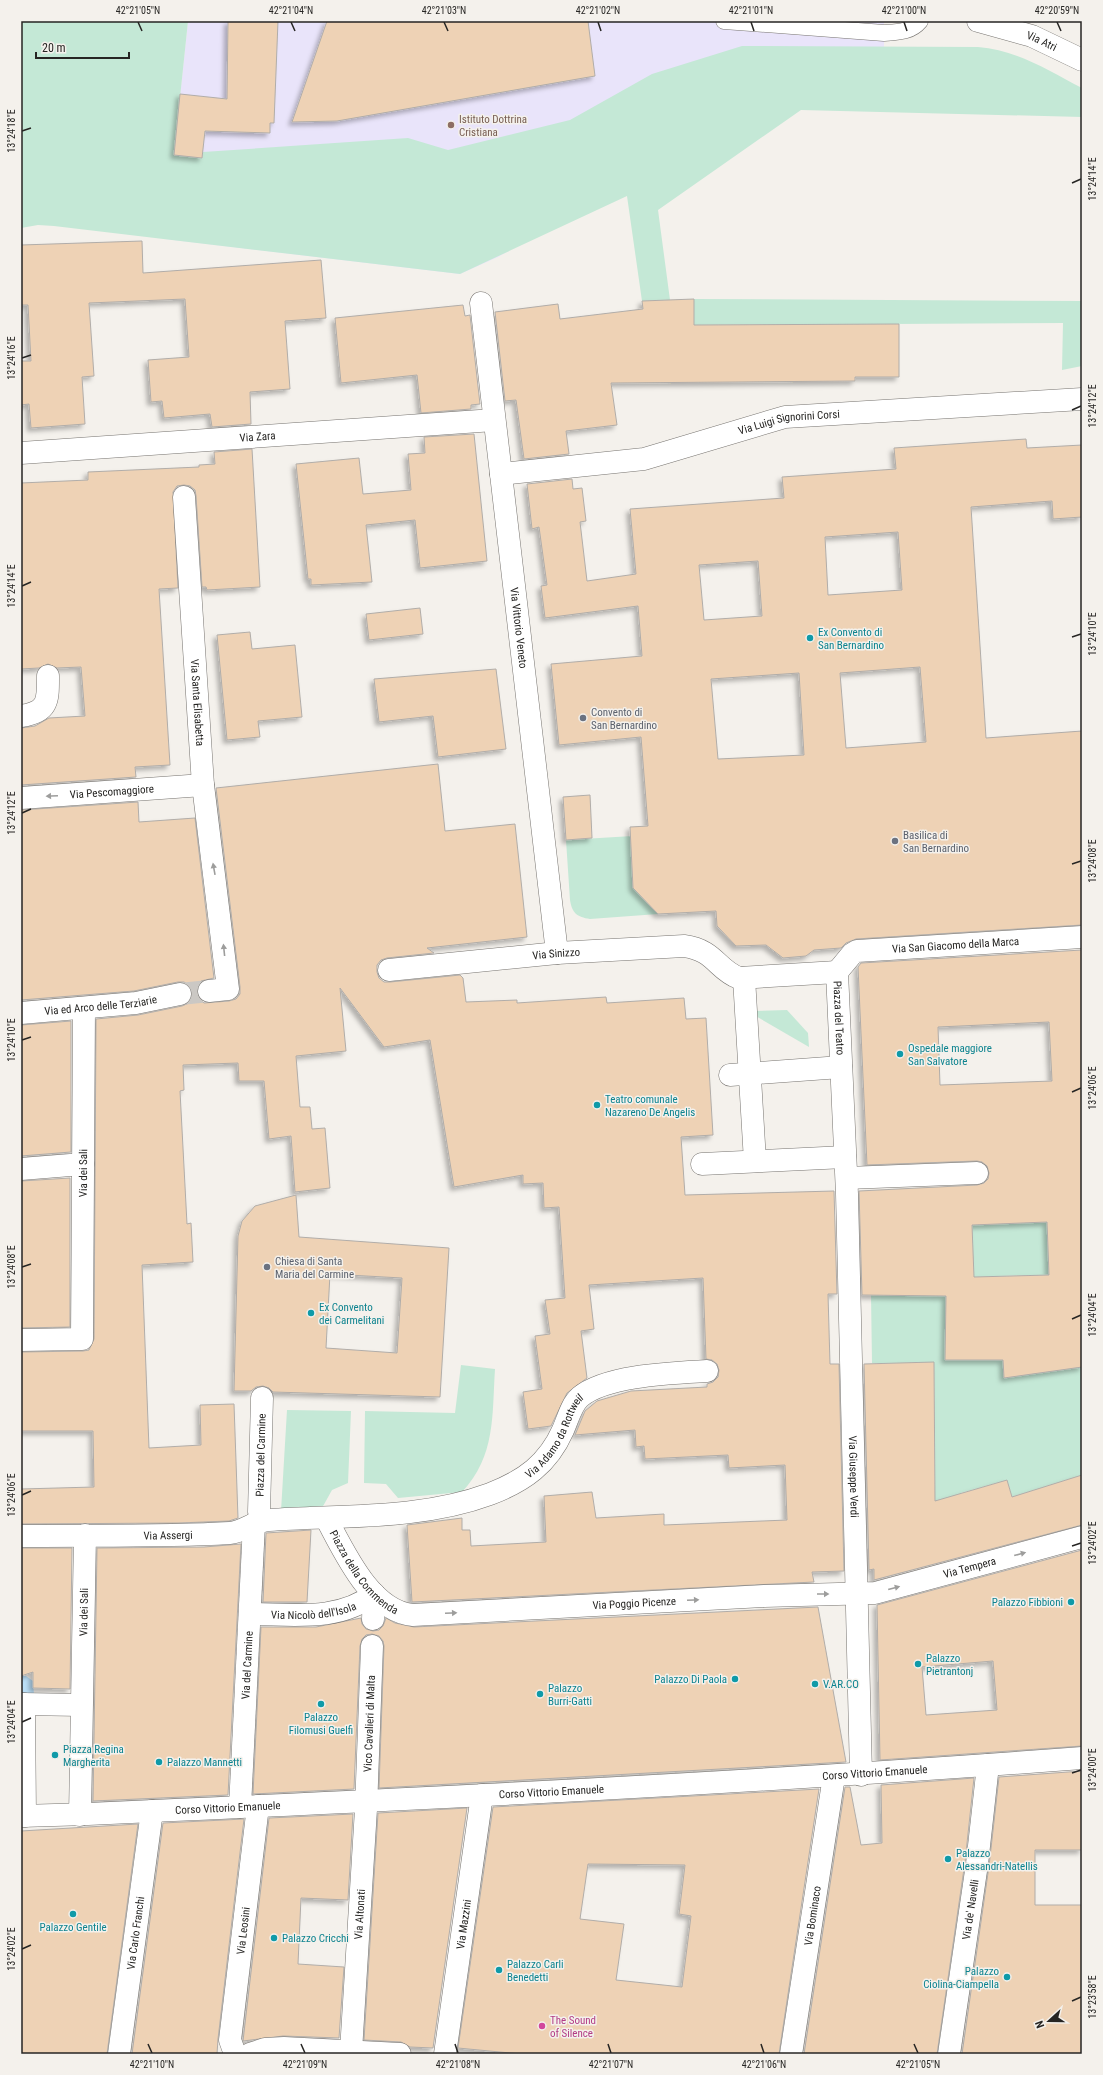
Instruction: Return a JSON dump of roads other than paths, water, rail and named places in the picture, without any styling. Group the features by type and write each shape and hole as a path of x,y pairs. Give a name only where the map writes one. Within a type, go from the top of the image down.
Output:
{"street":[{"name":"Via Atri","path":"978,21 1032,36 1082,60"},
{"name":"Via Vittorio Veneto","path":"481,303 557,953"},
{"name":"Via Luigi Signorini Corsi","path":"501,474 644,459 785,417 1082,400"},
{"name":"Via Zara","path":"21,453 494,420"},
{"name":"Via Santa Elisabetta","path":"184,497 203,785 208,840 219,907 219,990"},
{"path":"21,716 34,713 43,708 47,700 48,676"},
{"name":"Via Pescomaggiore","path":"21,798 203,785"},
{"name":"Via San Giacomo della Marca","path":"837,972 852,954 857,951 1082,937"},
{"name":"Via Sinizzo","path":"389,970 557,953 684,946 703,951 719,963"},
{"name":"Piazza del Teatro","path":"719,963 734,976 744,978 837,972 846,1178"},
{"path":"744,978 740,1074 756,1161"},
{"name":"Via ed Arco delle Terziarie","path":"21,1013 136,1003 180,994"},
{"name":"Via dei Sali","path":"21,1340 82,1338 84,1008"},
{"path":"740,1074 841,1067"},
{"path":"702,1164 845,1157"},
{"path":"21,1169 83,1164"},
{"path":"846,1178 977,1173"},
{"name":"Via Giuseppe Verdi","path":"846,1178 861,1774"},
{"name":"Via Adamo da Rottweil","path":"406,1512 463,1504 492,1493 524,1478 538,1468 551,1454 576,1401 596,1387 654,1376 707,1371"},
{"name":"Piazza del Carmine","path":"257,1518 262,1398"},
{"name":"Piazza della Commenda","path":"319,1518 406,1512"},
{"name":"Via Assergi","path":"21,1536 232,1533 243,1530 257,1518 266,1520 319,1518"},
{"name":"Via del Carmine","path":"249,1807 250,1614 257,1518"},
{"name":"Piazza della Commenda","path":"319,1518 358,1575 374,1594 396,1610 412,1615"},
{"name":"Via dei Sali","path":"81,1697 84,1535"},
{"name":"Via Tempera","path":"856,1594 875,1593 1082,1537"},
{"path":"373,1620 374,1594"},
{"name":"Via Nicolò dell'Isola","path":"250,1614 336,1613 355,1606 374,1594"},
{"name":"Via Poggio Picenze","path":"412,1615 764,1596 856,1594"},
{"name":"Vico Cavalieri di Malta","path":"366,1801 372,1646"},
{"path":"23,1816 22,1704 81,1697 80,1815"},
{"name":"Corso Vittorio Emanuele","path":"23,1816 80,1815 482,1796 834,1776 1082,1758"},
{"name":"Via de' Navelli","path":"949,2054 977,1864 988,1765"},
{"name":"Via Bominaco","path":"791,2054 834,1776"},
{"name":"Via Mazzini","path":"445,2054 482,1796"},
{"name":"Via Altonati","path":"352,2051 366,1801"},
{"name":"Via Leosini","path":"235,2054 230,2040 249,1807"},
{"name":"Via Carlo Franchi","path":"119,2054 152,1811"},
{"path":"250,2054 273,2048 321,2049 400,2054"}],"lane":[{"path":"724,21 884,33 905,31 915,26 920,21"}],"water":[{"path":"21,1676 26,1676 33,1681 34,1695 21,1696"}],"tunnel":[{"path":"180,994 209,991"}],"place":[{"name":"Istituto Dottrina Cristiana","path":"451,125"},
{"name":"Ex Convento di San Bernardino","path":"810,638"},
{"name":"Convento di San Bernardino","path":"583,718"},
{"name":"Basilica di San Bernardino","path":"895,841"},
{"name":"Ospedale maggiore San Salvatore","path":"900,1054"},
{"name":"Teatro comunale Nazareno De Angelis","path":"597,1105"},
{"name":"Chiesa di Santa Maria del Carmine","path":"267,1267"},
{"name":"Ex Convento dei Carmelitani","path":"311,1313"},
{"name":"Palazzo Fibbioni","path":"1071,1602"},
{"name":"Palazzo Pietrantonj","path":"918,1664"},
{"name":"Palazzo Di Paola","path":"735,1679"},
{"name":"V.AR.CO","path":"815,1684"},
{"name":"Palazzo Burri-Gatti","path":"540,1694"},
{"name":"Palazzo Filomusi Guelfi","path":"321,1704"},
{"name":"Piazza Regina Margherita","path":"55,1755"},
{"name":"Palazzo Mannetti","path":"159,1762"},
{"name":"Palazzo Alessandri-Natellis","path":"948,1859"},
{"name":"Palazzo Gentile","path":"73,1914"},
{"name":"Palazzo Cricchi","path":"274,1938"},
{"name":"Palazzo Carli Benedetti","path":"499,1970"},
{"name":"Palazzo Ciolina-Ciampella","path":"1007,1977"},
{"name":"The Sound of Silence","path":"542,2026"}]}
